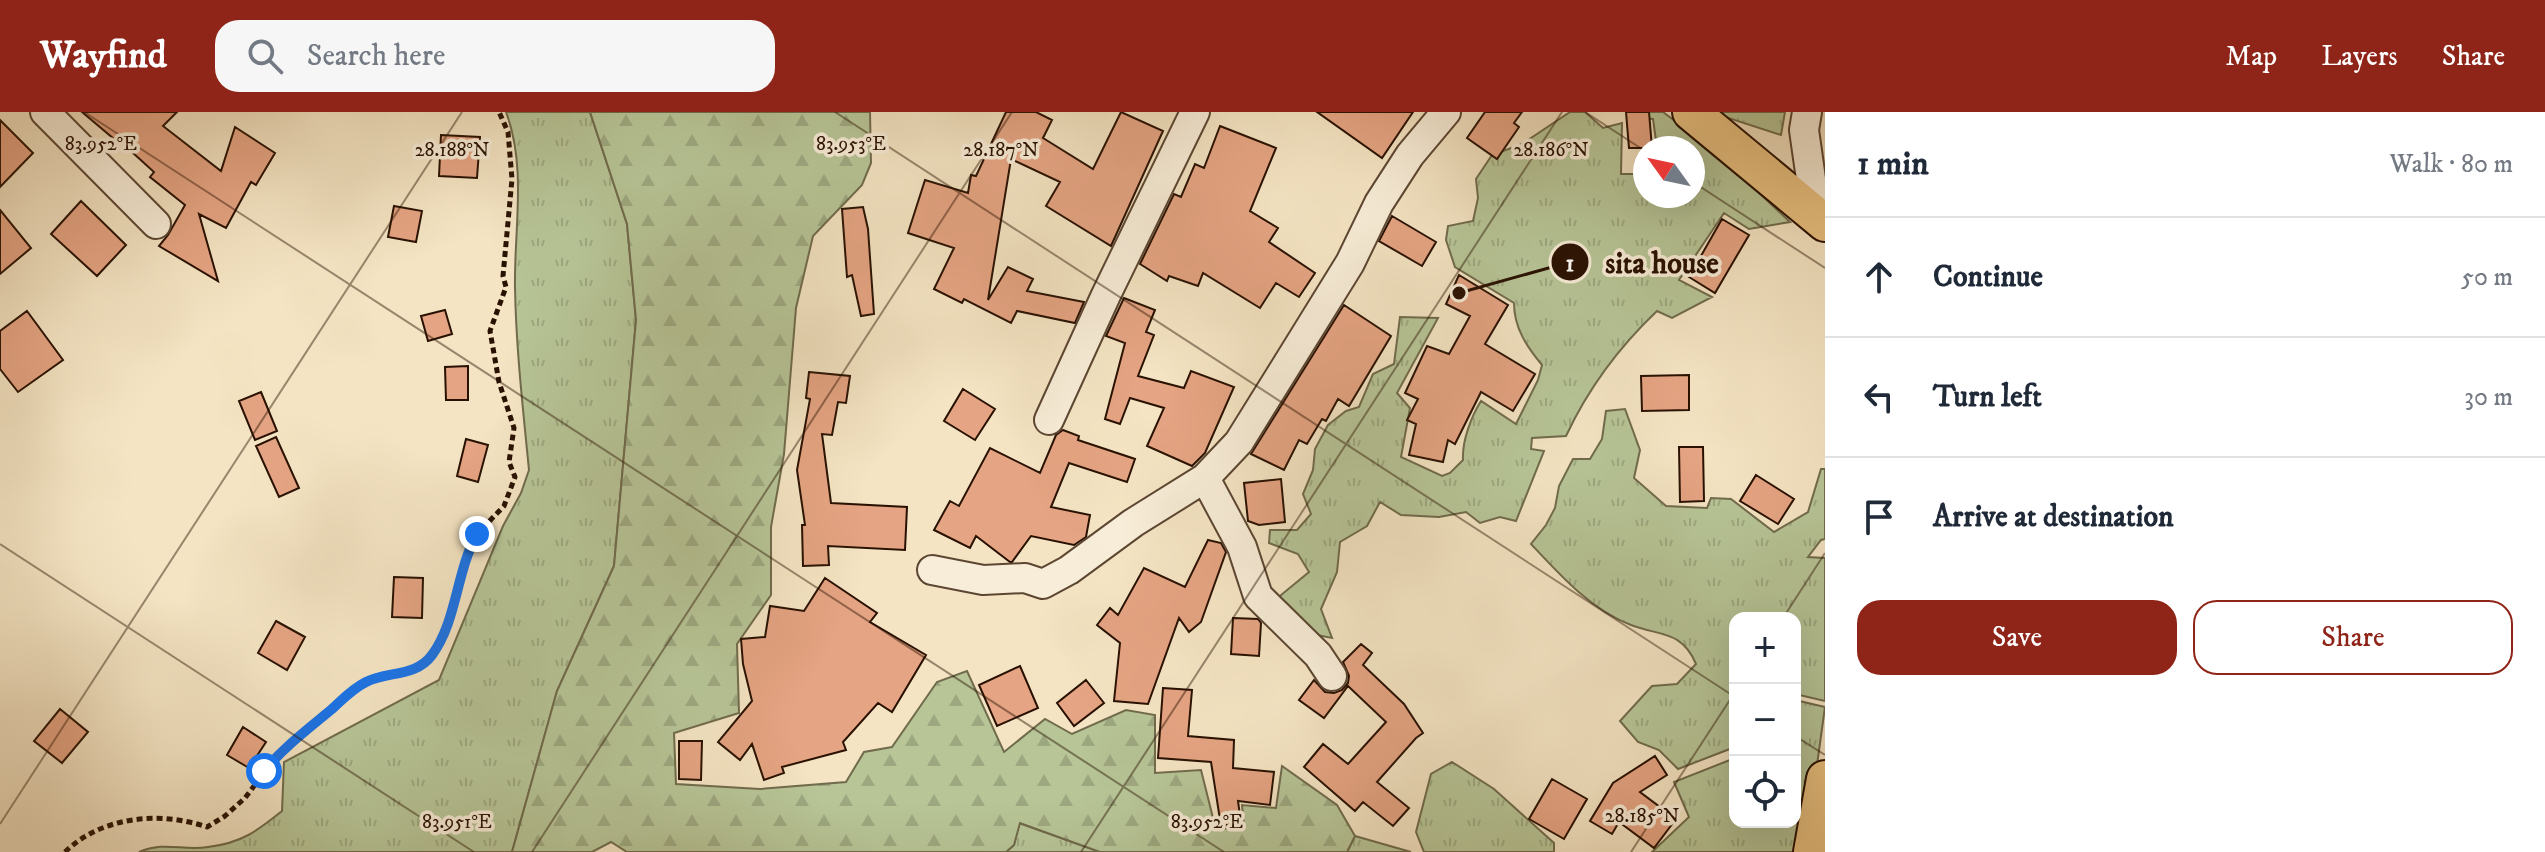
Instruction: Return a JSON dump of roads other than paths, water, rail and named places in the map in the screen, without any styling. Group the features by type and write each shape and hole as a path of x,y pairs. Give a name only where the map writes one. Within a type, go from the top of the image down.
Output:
{"main road":[{"path":"1691,112 1821,219"},
{"path":"1812,852 1825,779"}],"street":[{"path":"45,112 156,224"},
{"path":"1049,420 1195,112"},
{"path":"932,570 983,580 1025,578 1043,584 1069,570 1133,523 1205,478 1239,442 1350,263 1379,203 1410,155 1446,112"},
{"path":"1807,112 1804,130 1821,219"},
{"path":"1205,478 1242,547 1258,596 1318,655 1332,676"}],"place":[{"name":"sita house","path":"1459,293"}]}
